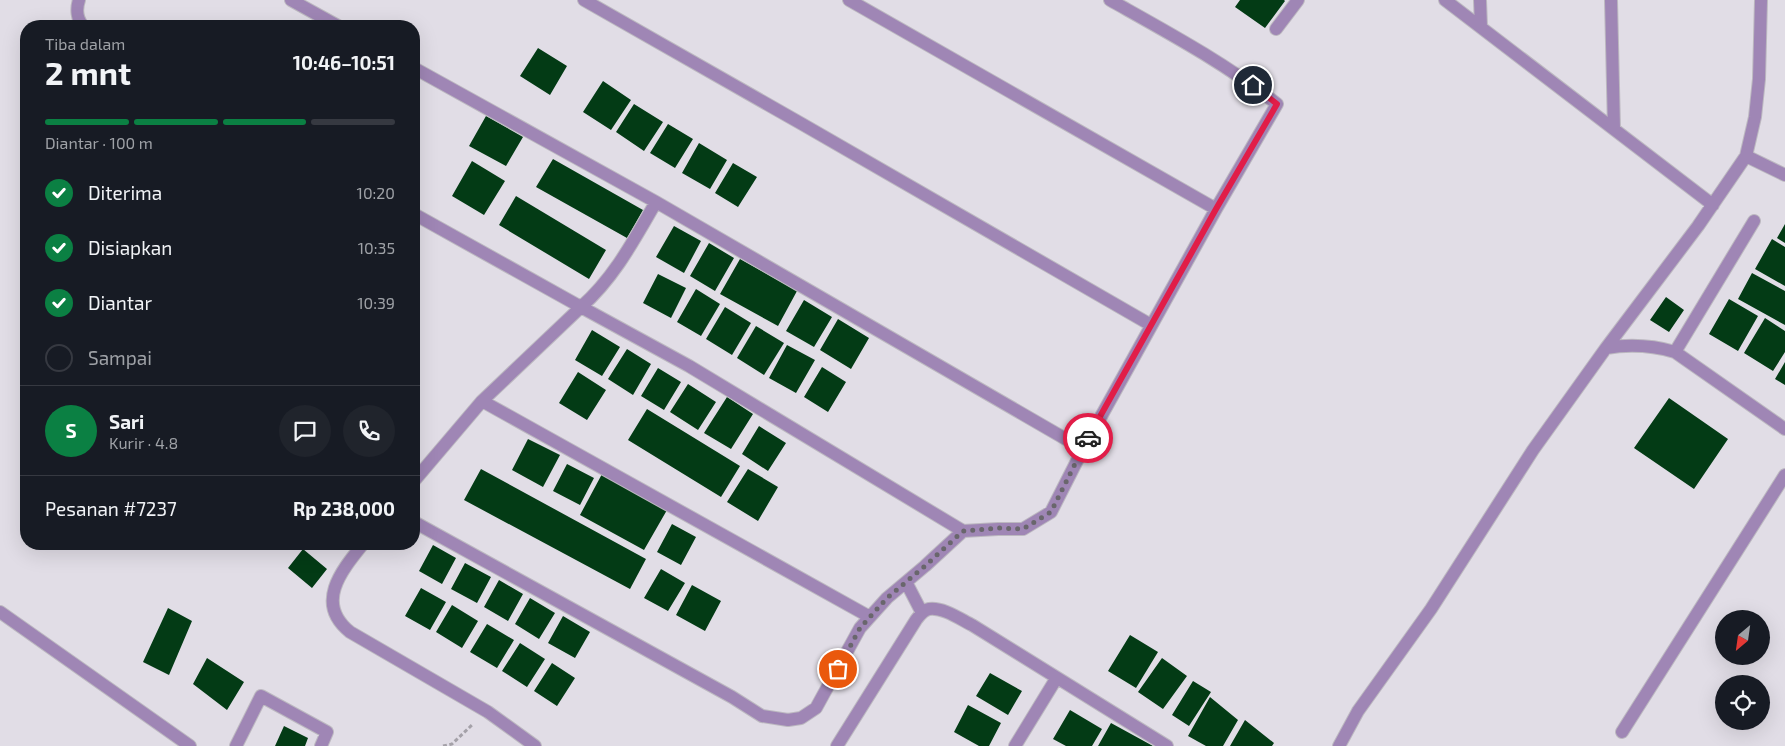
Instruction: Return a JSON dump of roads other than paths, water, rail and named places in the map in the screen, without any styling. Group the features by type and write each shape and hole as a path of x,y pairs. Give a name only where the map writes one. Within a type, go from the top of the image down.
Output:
{"street":[{"path":"79,0 76,9 80,20"},
{"path":"291,0 327,20"},
{"path":"584,0 1151,325"},
{"path":"849,0 1216,209"},
{"path":"420,217 688,366 963,531 998,528 1023,529 1051,512 1083,449 1144,342 1151,325 1277,104 1253,85 1190,45 1110,0"},
{"path":"1276,29 1298,0"},
{"path":"1445,0 1713,206"},
{"path":"1480,0 1481,27"},
{"path":"1611,0 1614,130"},
{"path":"1339,746 1358,711 1430,609 1533,450 1606,348 1713,206 1746,156 1755,117 1759,79 1761,0"},
{"path":"420,71 656,202 1083,449"},
{"path":"1746,156 1785,175"},
{"path":"420,474 482,401 597,293 610,278 656,202"},
{"path":"1675,352 1754,221"},
{"path":"1606,348 1621,345 1639,345 1654,346 1675,352 1785,429"},
{"path":"482,401 870,617"},
{"path":"1622,732 1785,475"},
{"path":"420,525 732,697 762,716 788,720 801,718 816,708 860,628 887,598 963,531"},
{"path":"358,550 342,570 334,586 333,601 336,614 342,626 488,712 535,746"},
{"path":"906,582 922,613"},
{"path":"837,746 916,620 928,609 942,610 972,625 1056,679 1167,746"},
{"path":"0,612 190,746"},
{"path":"1015,746 1056,679"},
{"path":"236,746 261,696 328,732 321,746"}]}
